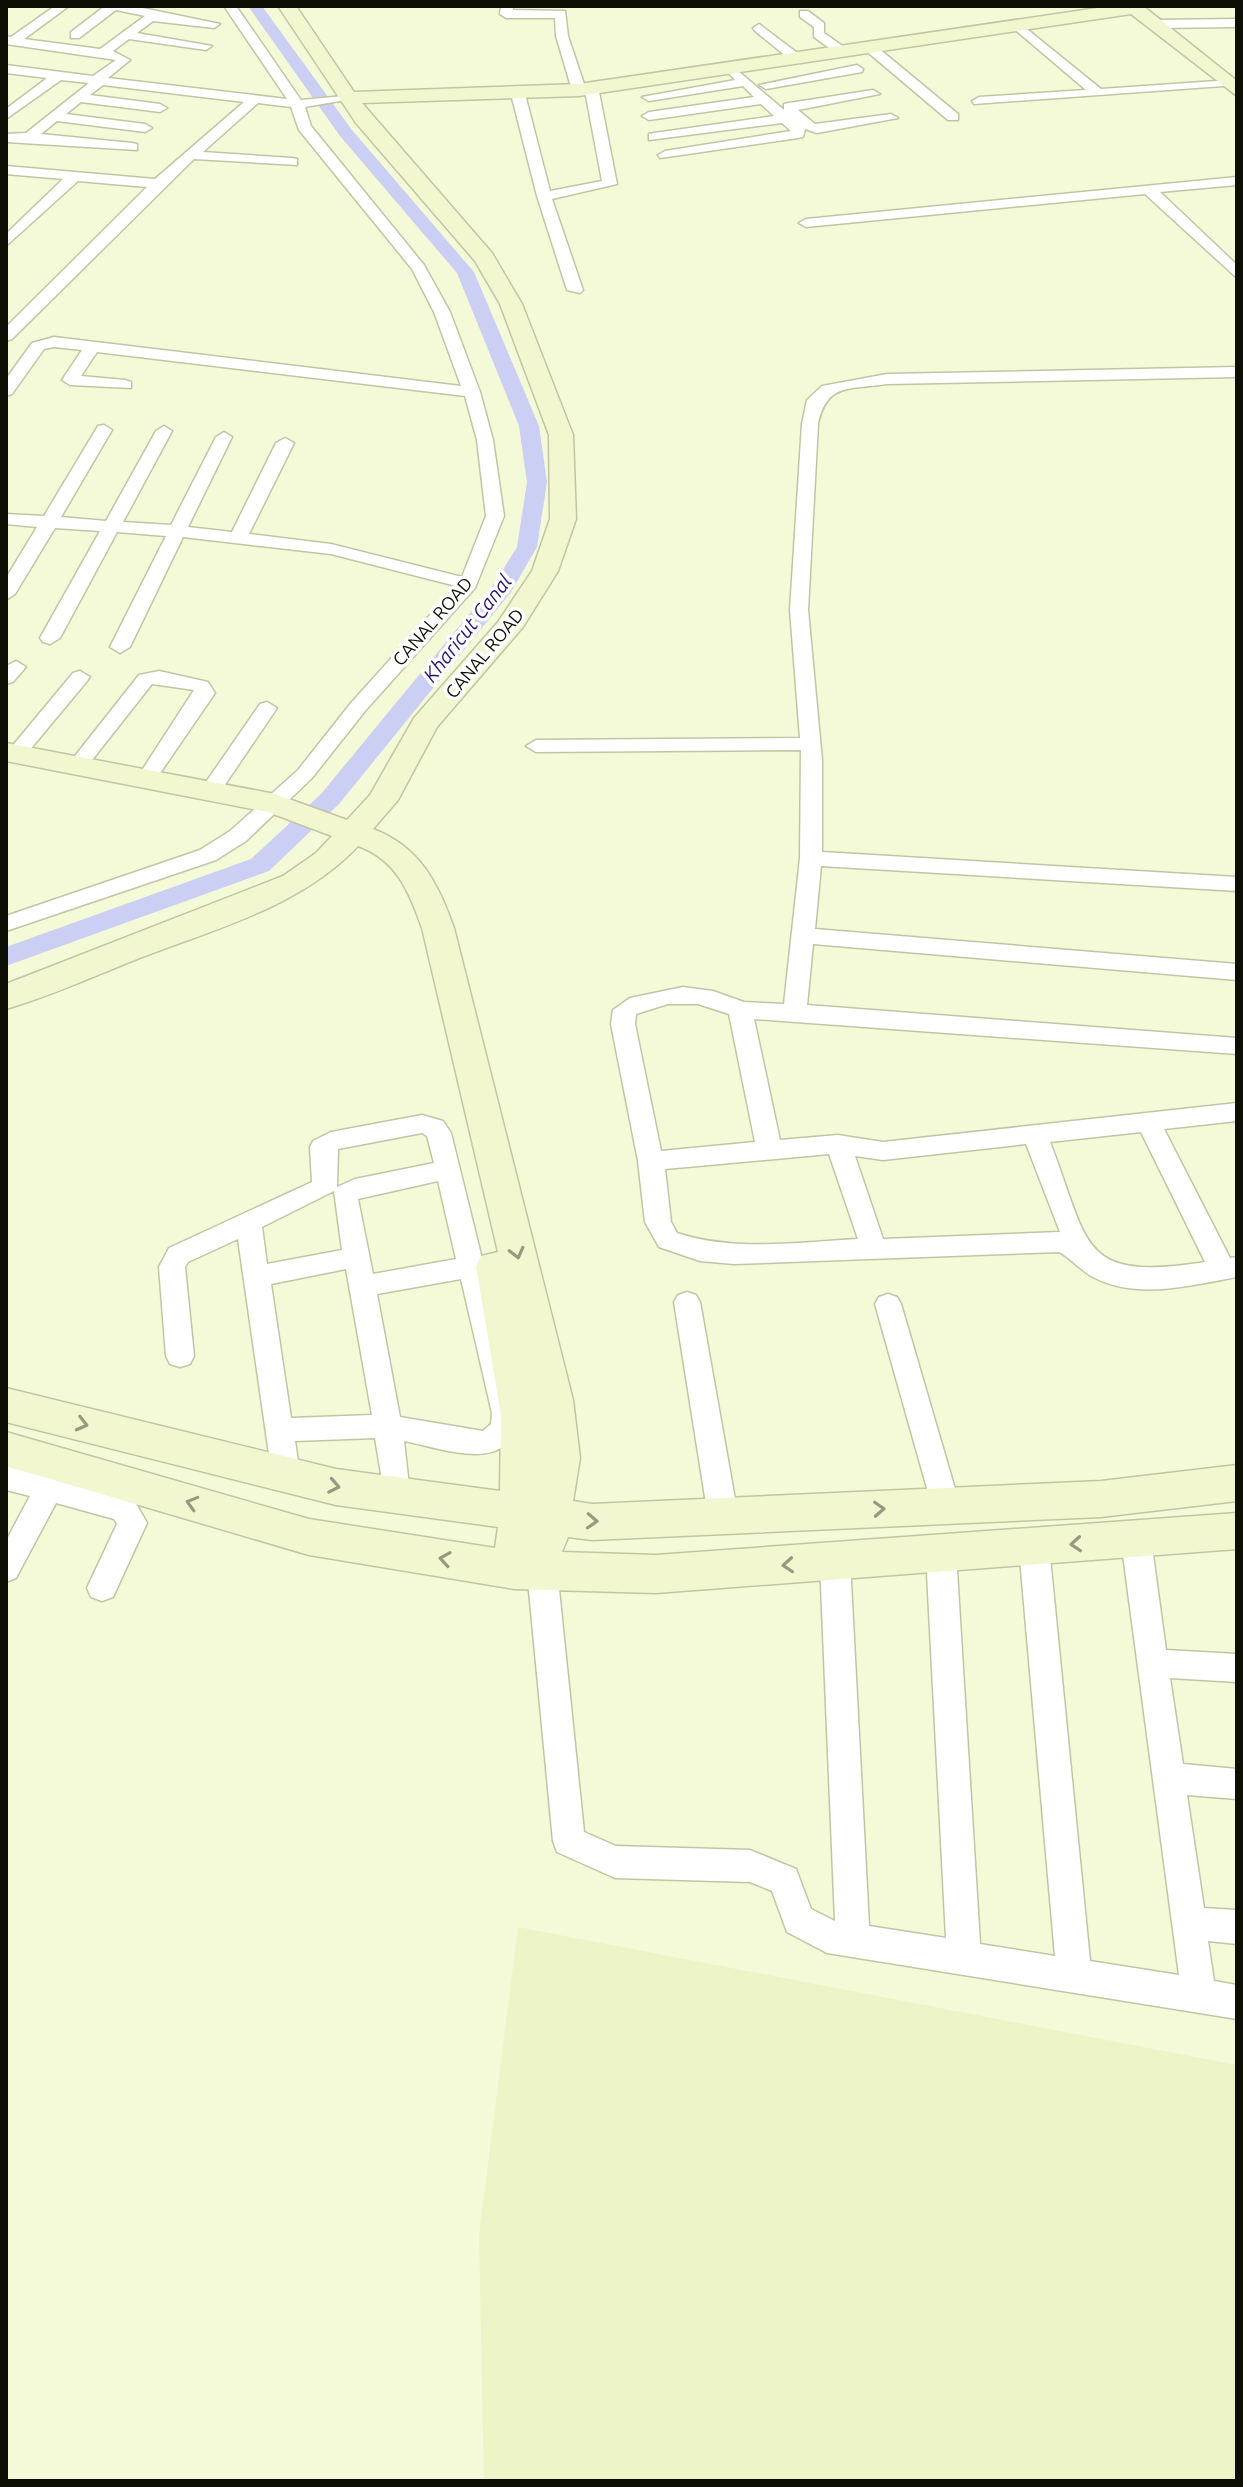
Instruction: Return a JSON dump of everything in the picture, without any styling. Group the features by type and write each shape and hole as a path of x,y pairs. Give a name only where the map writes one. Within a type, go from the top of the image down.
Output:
{"street":[{"path":"10,40 63,6"},
{"path":"75,35 114,6 153,11 151,17 102,53"},
{"name":"CANAL ROAD","path":"6,924 208,855 270,810 468,584 495,516 485,440 472,392 442,312 419,268 304,127 298,106 230,6"},
{"name":"CANAL ROAD","path":"6,997 248,904 294,883 327,860 383,800 424,724 509,627 545,571 563,519 565,467 561,435 511,304 484,258 344,99 287,6"},
{"path":"507,6 506,14 561,14 562,36 585,89 610,184 544,196"},
{"path":"1170,6 1182,24"},
{"path":"1217,6 1233,24 1237,36"},
{"path":"804,14 820,26 818,34 840,50"},
{"path":"1142,14 1234,87"},
{"path":"649,97 796,58 1017,25 1142,14 1182,24 1233,24"},
{"path":"151,17 214,24"},
{"path":"1017,25 1098,93"},
{"path":"759,28 796,58"},
{"path":"125,35 206,46"},
{"path":"10,40 117,55 124,60 29,137"},
{"path":"9,71 48,46"},
{"path":"868,46 953,117"},
{"path":"649,116 857,69"},
{"path":"9,71 298,106 344,99 585,89 741,72 787,113 799,131 798,134 665,155"},
{"path":"6,115 58,76"},
{"path":"979,101 1234,87"},
{"path":"518,94 544,196 575,290"},
{"path":"654,137 873,94"},
{"path":"79,98 160,108"},
{"path":"6,336 158,184 254,100"},
{"path":"787,113 817,129 891,118"},
{"path":"54,117 145,128"},
{"path":"6,138 29,137 132,147"},
{"path":"191,155 292,162"},
{"path":"6,170 158,184"},
{"path":"6,242 74,177"},
{"path":"806,223 1237,181"},
{"path":"1148,189 1237,273"},
{"path":"6,391 38,346 54,342 472,392"},
{"path":"93,346 70,380 125,385"},
{"path":"112,404 147,353"},
{"path":"795,1012 811,858 810,744 799,610 810,424 815,400 828,389 887,379 1237,372"},
{"path":"6,594 104,430"},
{"path":"50,638 164,431"},
{"path":"120,647 224,437"},
{"path":"239,537 285,443"},
{"path":"7,519 177,531 331,549 468,584"},
{"path":"331,549 341,532"},
{"path":"9,759 80,677"},
{"path":"78,765 146,679 159,677 201,686 205,693 147,778"},
{"path":"211,790 267,708"},
{"path":"536,746 810,744"},
{"path":"9,759 160,799 270,810"},
{"path":"9,759 78,765 211,790 346,839 381,863 401,888 414,920 503,1303 535,1514 528,1570 569,1841 615,1862 750,1866 784,1880 799,1920 827,1936 1237,2002"},
{"path":"811,858 1237,884"},
{"path":"804,936 1237,972"},
{"path":"1148,1121 1229,1268 1151,1278 1123,1277 1102,1270 1079,1249 1062,1242 734,1254 700,1251 668,1240 658,1222 651,1161 623,1024 625,1010 641,1001 703,995 720,998 740,1010 1237,1046"},
{"path":"740,1010 769,1148"},
{"path":"651,1161 838,1144 883,1151 1237,1112"},
{"path":"180,1356 172,1267 174,1259 321,1189 327,1183 322,1147 331,1141 422,1124 434,1127 448,1170 506,1413 504,1429 490,1442 472,1443 388,1426 280,1430"},
{"path":"1035,1134 1079,1249"},
{"path":"838,1144 874,1249"},
{"path":"396,1495 388,1426 345,1195 355,1188 448,1170"},
{"path":"248,1222 286,1475"},
{"path":"256,1277 355,1257"},
{"path":"360,1287 471,1267"},
{"path":"687,1302 723,1516"},
{"path":"888,1304 946,1506"},
{"path":"6,1405 336,1487 592,1522 1101,1499 1237,1483"},
{"path":"6,1569 24,1471"},
{"path":"24,1471 309,1537 528,1570 656,1574 1237,1531"},
{"path":"24,1471 124,1509 129,1514 132,1523 102,1588"},
{"path":"1136,1540 1199,1996"},
{"path":"1034,1547 1074,1976"},
{"path":"941,1554 964,1958"},
{"path":"835,1562 853,1940"},
{"path":"1153,1663 1237,1668"},
{"path":"1169,1778 1237,1784"},
{"path":"1189,1923 1237,1927"}],"shaded area":[{"path":"518,1927 1237,2065 1237,2481 484,2481 479,2235"}],"waterway":[{"name":"Kharicut Canal","path":"6,957 260,865 330,799 503,587 527,547 537,482 529,426 465,272 346,133 255,6"}]}
